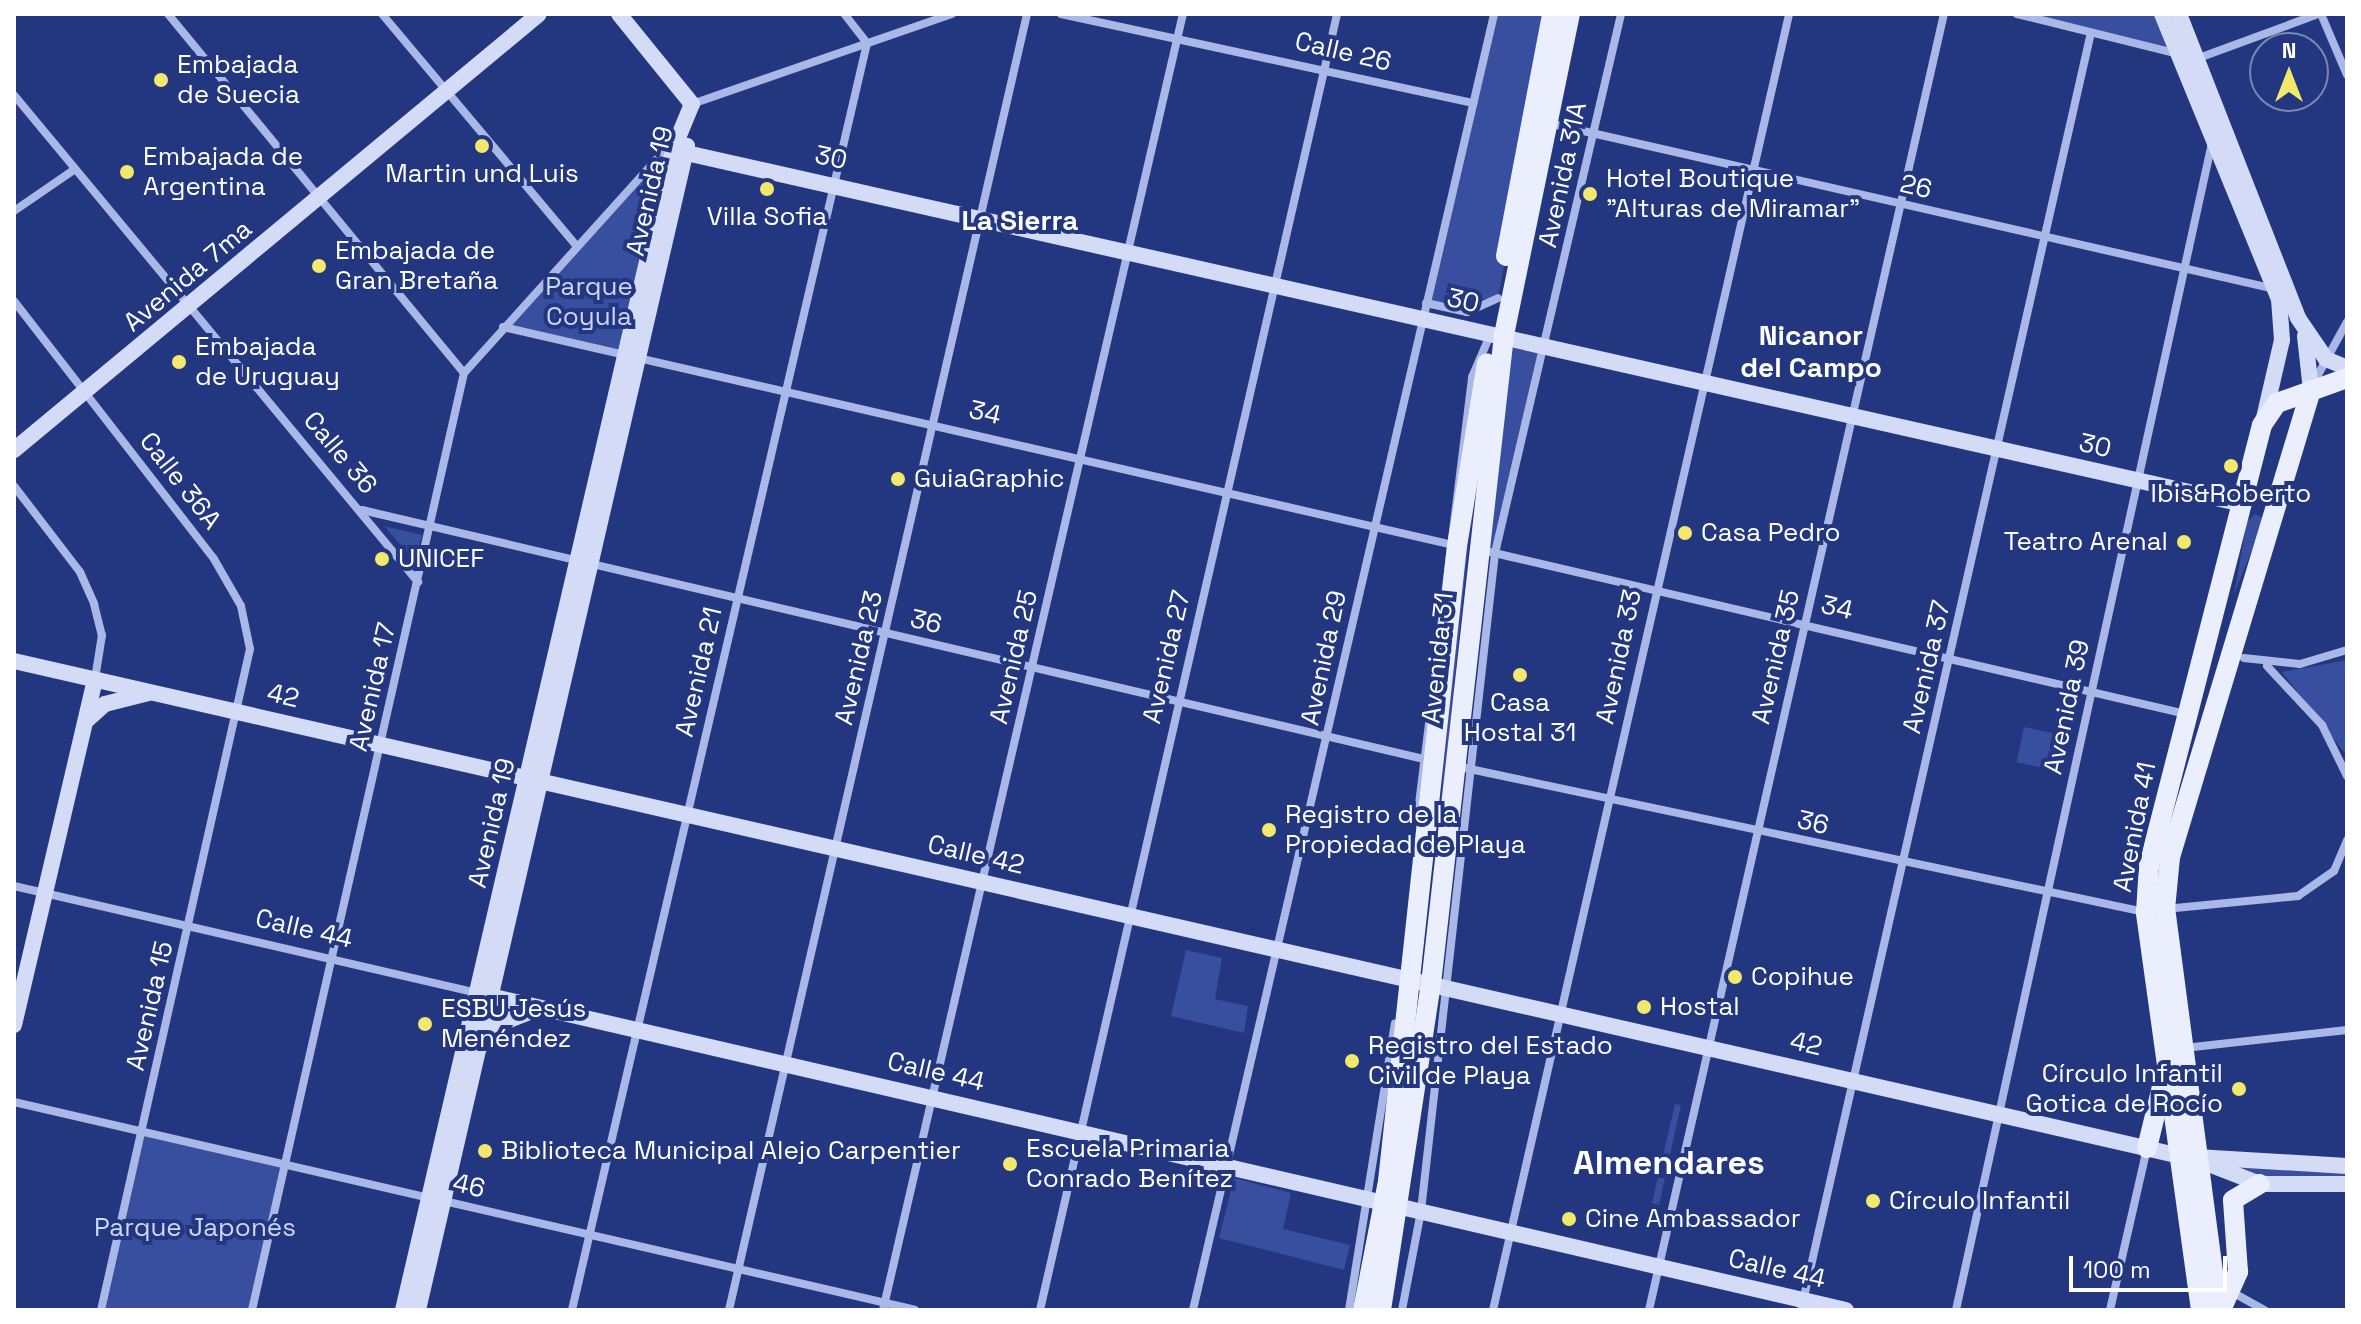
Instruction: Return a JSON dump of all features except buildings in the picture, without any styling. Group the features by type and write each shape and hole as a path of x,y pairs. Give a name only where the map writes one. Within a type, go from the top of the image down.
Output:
{"main road":[{"name":"Avenida 7ma","path":"14,450 539,14"},
{"path":"619,14 692,104"},
{"name":"Avenida 31","path":"1498,334 1498,298 1552,14"},
{"name":"Avenida 31","path":"1381,1310 1423,982 1468,548 1498,334 1548,123 1570,14"},
{"path":"2162,14 2275,289 2284,325 2265,420"},
{"path":"2179,14 2301,322 2326,359 2347,368"},
{"name":"Avenida 19","path":"418,1310 436,1200 630,357 692,104"},
{"name":"30","path":"679,152 836,183 1277,283 1425,310 1498,334 2242,504"},
{"path":"2301,322 2310,400"},
{"path":"2265,420 2310,400 2347,378"},
{"name":"Avenida 41","path":"2165,910 2170,857 2222,672 2286,482 2310,400"},
{"path":"2265,420 2295,411 2300,434"},
{"name":"Avenida 41","path":"2220,1310 2190,1158 2174,1051 2159,818 2265,420"},
{"path":"2242,504 2273,505 2286,482"},
{"name":"42","path":"14,661 534,778"},
{"path":"14,1025 95,679"},
{"path":"84,724 105,704 153,691"},
{"name":"Calle 42","path":"534,778 1423,982"},
{"name":"42","path":"1423,982 2190,1158"},
{"name":"Avenida 19","path":"403,1310 477,1054 484,995"},
{"name":"Calle 44","path":"484,995 1228,1164 1659,1266 1802,1305 1846,1310"},
{"path":"477,1054 499,1024 541,1008"},
{"path":"2147,1148 2174,1051"},
{"path":"2190,1158 2347,1166"},
{"path":"2190,1158 2260,1184"},
{"name":"Avenida 41","path":"2190,1158 2201,1310"},
{"path":"2220,1310 2238,1272 2231,1210 2243,1190 2260,1184 2347,1184"},
{"name":"Avenida 31","path":"1363,1310 1395,1205"}],"street":[{"path":"168,14 464,373"},
{"path":"382,14 443,91 576,245"},
{"path":"844,14 867,43"},
{"path":"692,104 952,14"},
{"name":"Avenida 23","path":"729,1310 1027,14"},
{"name":"Calle 26","path":"1061,14 1325,68 1474,103"},
{"name":"Avenida 25","path":"884,1307 1183,14"},
{"name":"Avenida 27","path":"1040,1310 1337,14"},
{"name":"Avenida 29","path":"1193,1310 1494,14"},
{"name":"Avenida 31A","path":"1547,345 1621,14"},
{"name":"Avenida 33","path":"1493,1310 1655,589 1789,14"},
{"name":"Avenida 35","path":"1649,1310 1706,1046 1944,14"},
{"path":"2017,14 2196,59 2320,14 2347,75"},
{"name":"Avenida 37","path":"1802,1305 2091,33"},
{"name":"Avenida 21","path":"572,1310 867,43"},
{"name":"Calle 36","path":"14,95 362,510 418,582"},
{"name":"Avenida 39","path":"1956,1310 2002,1115 2091,690 2140,481 2218,114"},
{"name":"26","path":"1548,123 2275,289"},
{"name":"Avenida 17","path":"252,1310 433,527 464,373 576,245 665,150 679,152"},
{"path":"14,211 75,169"},
{"path":"1425,310 1475,311 1498,298"},
{"name":"Calle 36A","path":"14,301 236,593 250,649 237,710"},
{"path":"2310,400 2326,359 2347,322"},
{"name":"34","path":"503,327 934,421 1468,548 1805,621 2187,714"},
{"name":"Avenida 31","path":"1402,1310 1395,1205 1423,982 1468,548 1472,377 1498,334"},
{"name":"Avenida 31","path":"1468,548 1547,345"},
{"path":"14,486 80,572 94,604 102,635 95,679"},
{"name":"36","path":"362,510 1327,737 1609,796 2047,896 2165,910 2298,896 2334,871 2347,840"},
{"path":"2233,636 2244,658 2267,666 2322,725 2347,776"},
{"path":"2267,666 2347,650"},
{"path":"2222,672 2244,658"},
{"name":"Avenida 15","path":"101,1310 237,710"},
{"name":"Calle 44","path":"14,886 484,995"},
{"path":"2174,1051 2347,1030"},
{"name":"46","path":"14,1102 738,1269 884,1307 915,1310"},
{"path":"2110,1310 2147,1148"},
{"name":"Avenida 31","path":"1349,1310 1395,1205"},
{"path":"2231,1291 2265,1310"}],"green space":[{"path":"1494,14 1552,14 1498,298 1426,303"},
{"path":"2017,14 2182,14 2200,58"},
{"name":"Parque Coyula","path":"657,164 662,167 618,351 512,326"},
{"path":"1504,335 1547,345 1496,550 1475,549"},
{"path":"1484,440 1468,548 1425,970 1464,547"},
{"path":"2255,514 2265,519 2234,594 2247,522"},
{"path":"384,526 422,535 415,561"},
{"path":"2347,660 2347,756 2282,672"},
{"path":"2024,727 2065,736 2058,771 2017,762"},
{"path":"1186,950 1222,958 1215,999 1248,1006 1244,1033 1171,1016"},
{"path":"1675,1104 1681,1105 1659,1205 1652,1203"},
{"name":"Parque Japonés","path":"142,1132 285,1165 252,1310 101,1310"},
{"path":"2220,1166 2347,1172 2347,1178 2275,1180"},
{"path":"1234,1178 1291,1193 1283,1229 1350,1245 1344,1270 1219,1238"}],"place":[{"name":"Embajada de Suecia","path":"161,80"},
{"name":"Martin und Luis","path":"482,146"},
{"name":"Embajada de Argentina","path":"127,172"},
{"name":"Villa Sofia","path":"767,189"},
{"name":"Hotel Boutique \"Alturas de Miramar\"","path":"1590,194"},
{"name":"Embajada de Gran Bretaña","path":"319,266"},
{"name":"Embajada de Uruguay","path":"179,362"},
{"name":"Ibis&Roberto","path":"2231,466"},
{"name":"GuiaGraphic","path":"898,479"},
{"name":"Casa Pedro","path":"1685,533"},
{"name":"Teatro Arenal","path":"2184,542"},
{"name":"UNICEF","path":"382,559"},
{"name":"Casa Hostal 31","path":"1520,675"},
{"name":"Registro de la Propiedad de Playa","path":"1269,830"},
{"name":"Copihue","path":"1735,977"},
{"name":"Hostal","path":"1644,1007"},
{"name":"ESBU Jesús Menéndez","path":"425,1024"},
{"name":"Registro del Estado Civil de Playa","path":"1352,1061"},
{"name":"Círculo Infantil Gotica de Rocío","path":"2239,1089"},
{"name":"Biblioteca Municipal Alejo Carpentier","path":"485,1151"},
{"name":"Escuela Primaria Conrado Benítez","path":"1010,1164"},
{"name":"Círculo Infantil","path":"1873,1201"},
{"name":"Cine Ambassador","path":"1569,1219"}],"district":[{"name":"La Sierra","path":"1020,220"},
{"name":"Nicanor del Campo","path":"1811,351"},
{"name":"Almendares","path":"1669,1163"}]}
